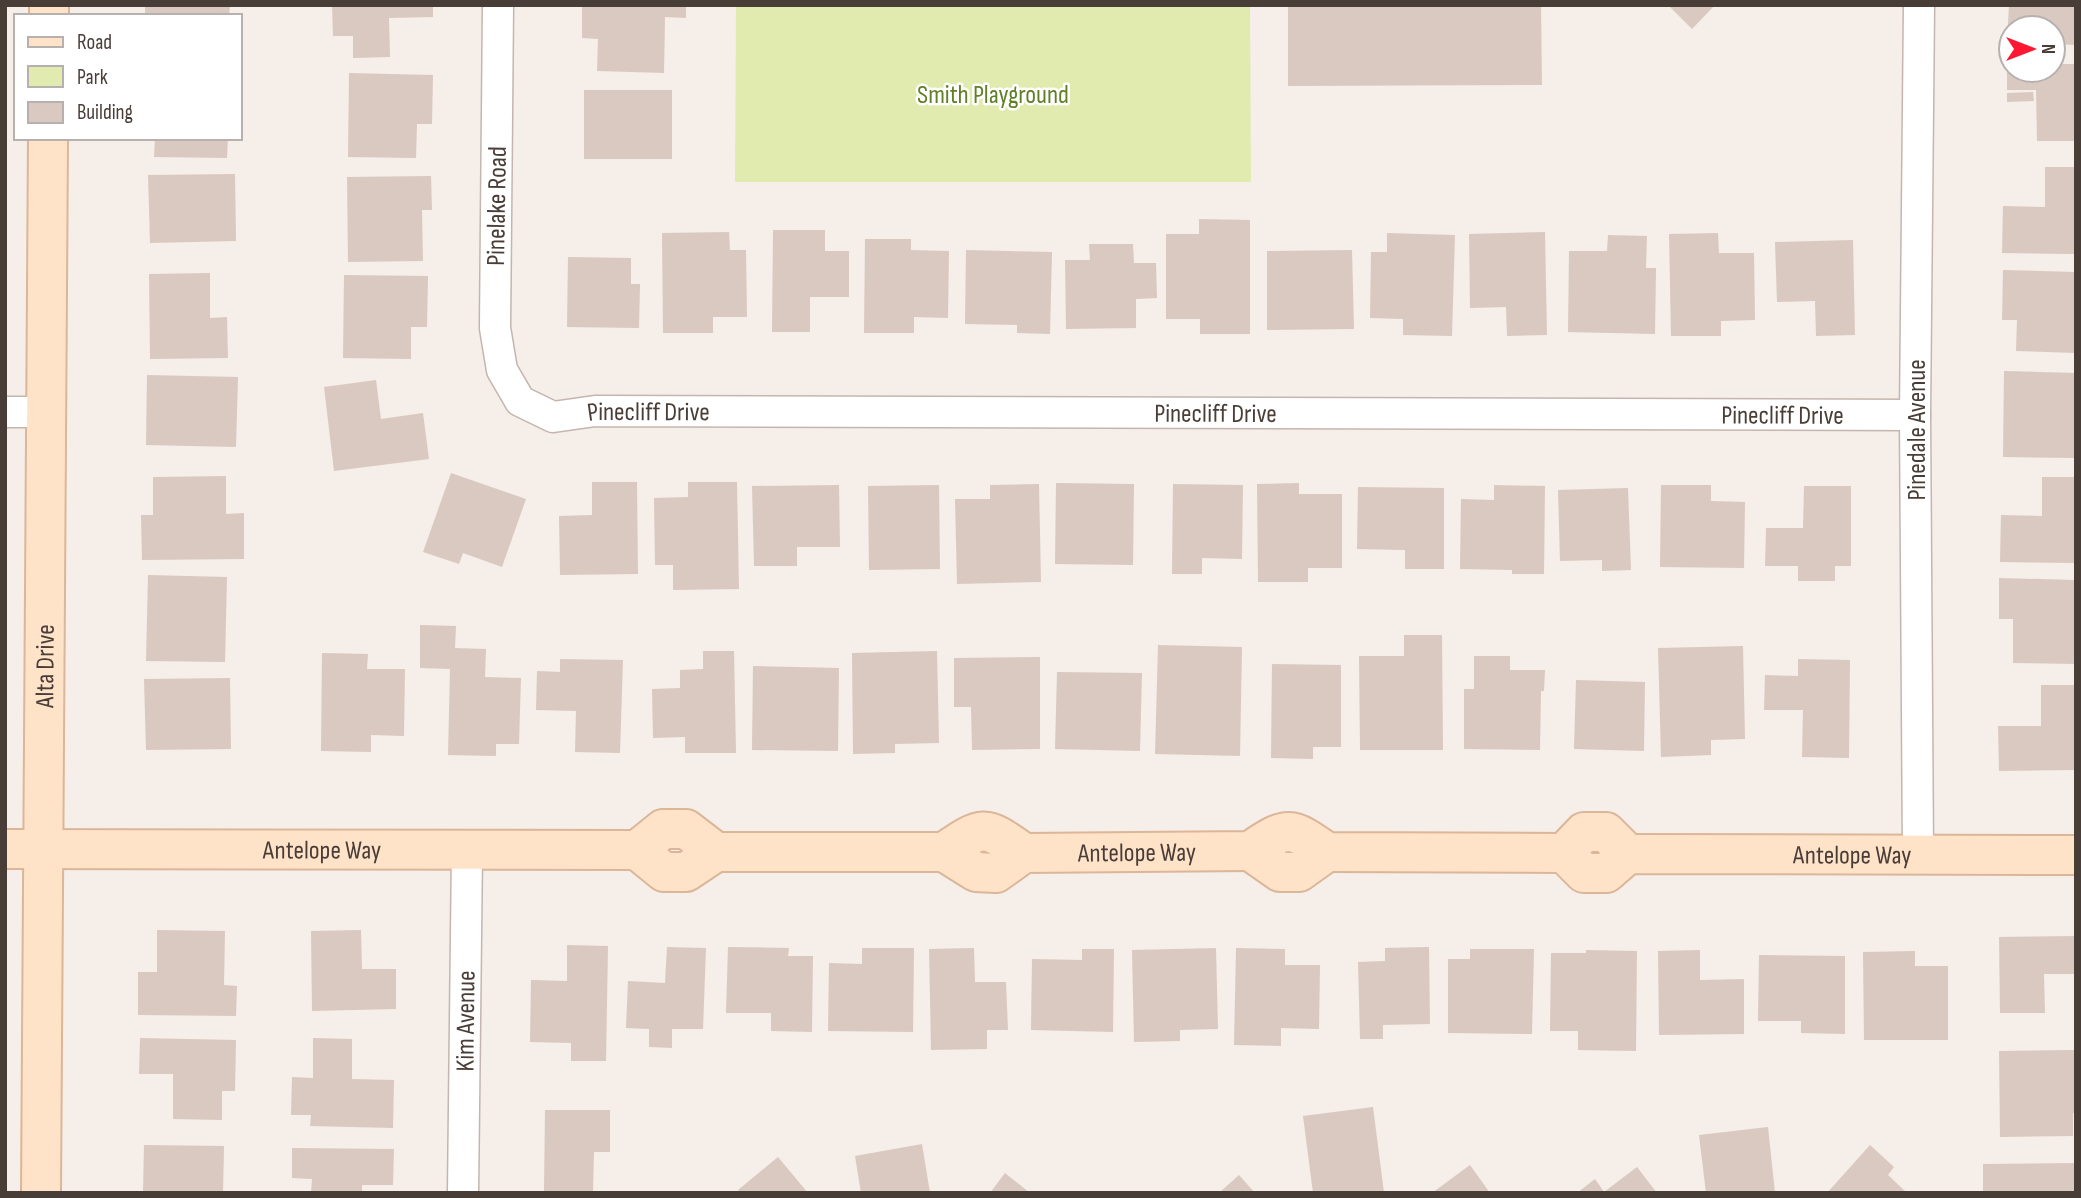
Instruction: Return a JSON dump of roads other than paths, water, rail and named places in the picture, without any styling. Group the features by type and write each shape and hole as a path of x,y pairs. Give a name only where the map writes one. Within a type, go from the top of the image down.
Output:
{"street":[{"name":"Pinelake Road","path":"498,5 495,328 502,370 520,401"},
{"name":"Pinedale Avenue","path":"1918,855 1915,415 1919,5"},
{"name":"Alta Drive","path":"41,1193 48,140"},
{"name":"Pinecliff Drive","path":"520,401 553,416 595,411 1915,415"},
{"path":"5,412 46,412"},
{"name":"Antelope Way","path":"5,849 637,850 663,828 686,829 716,852 944,852 974,832 995,832 1024,853 1250,851 1280,872 1299,872 1327,852 1564,853 1584,832 1606,832 1629,854 2076,855"},
{"name":"Kim Avenue","path":"463,1193 467,850"}],"park label":[{"name":"Smith Playground","path":"993,94"}]}
